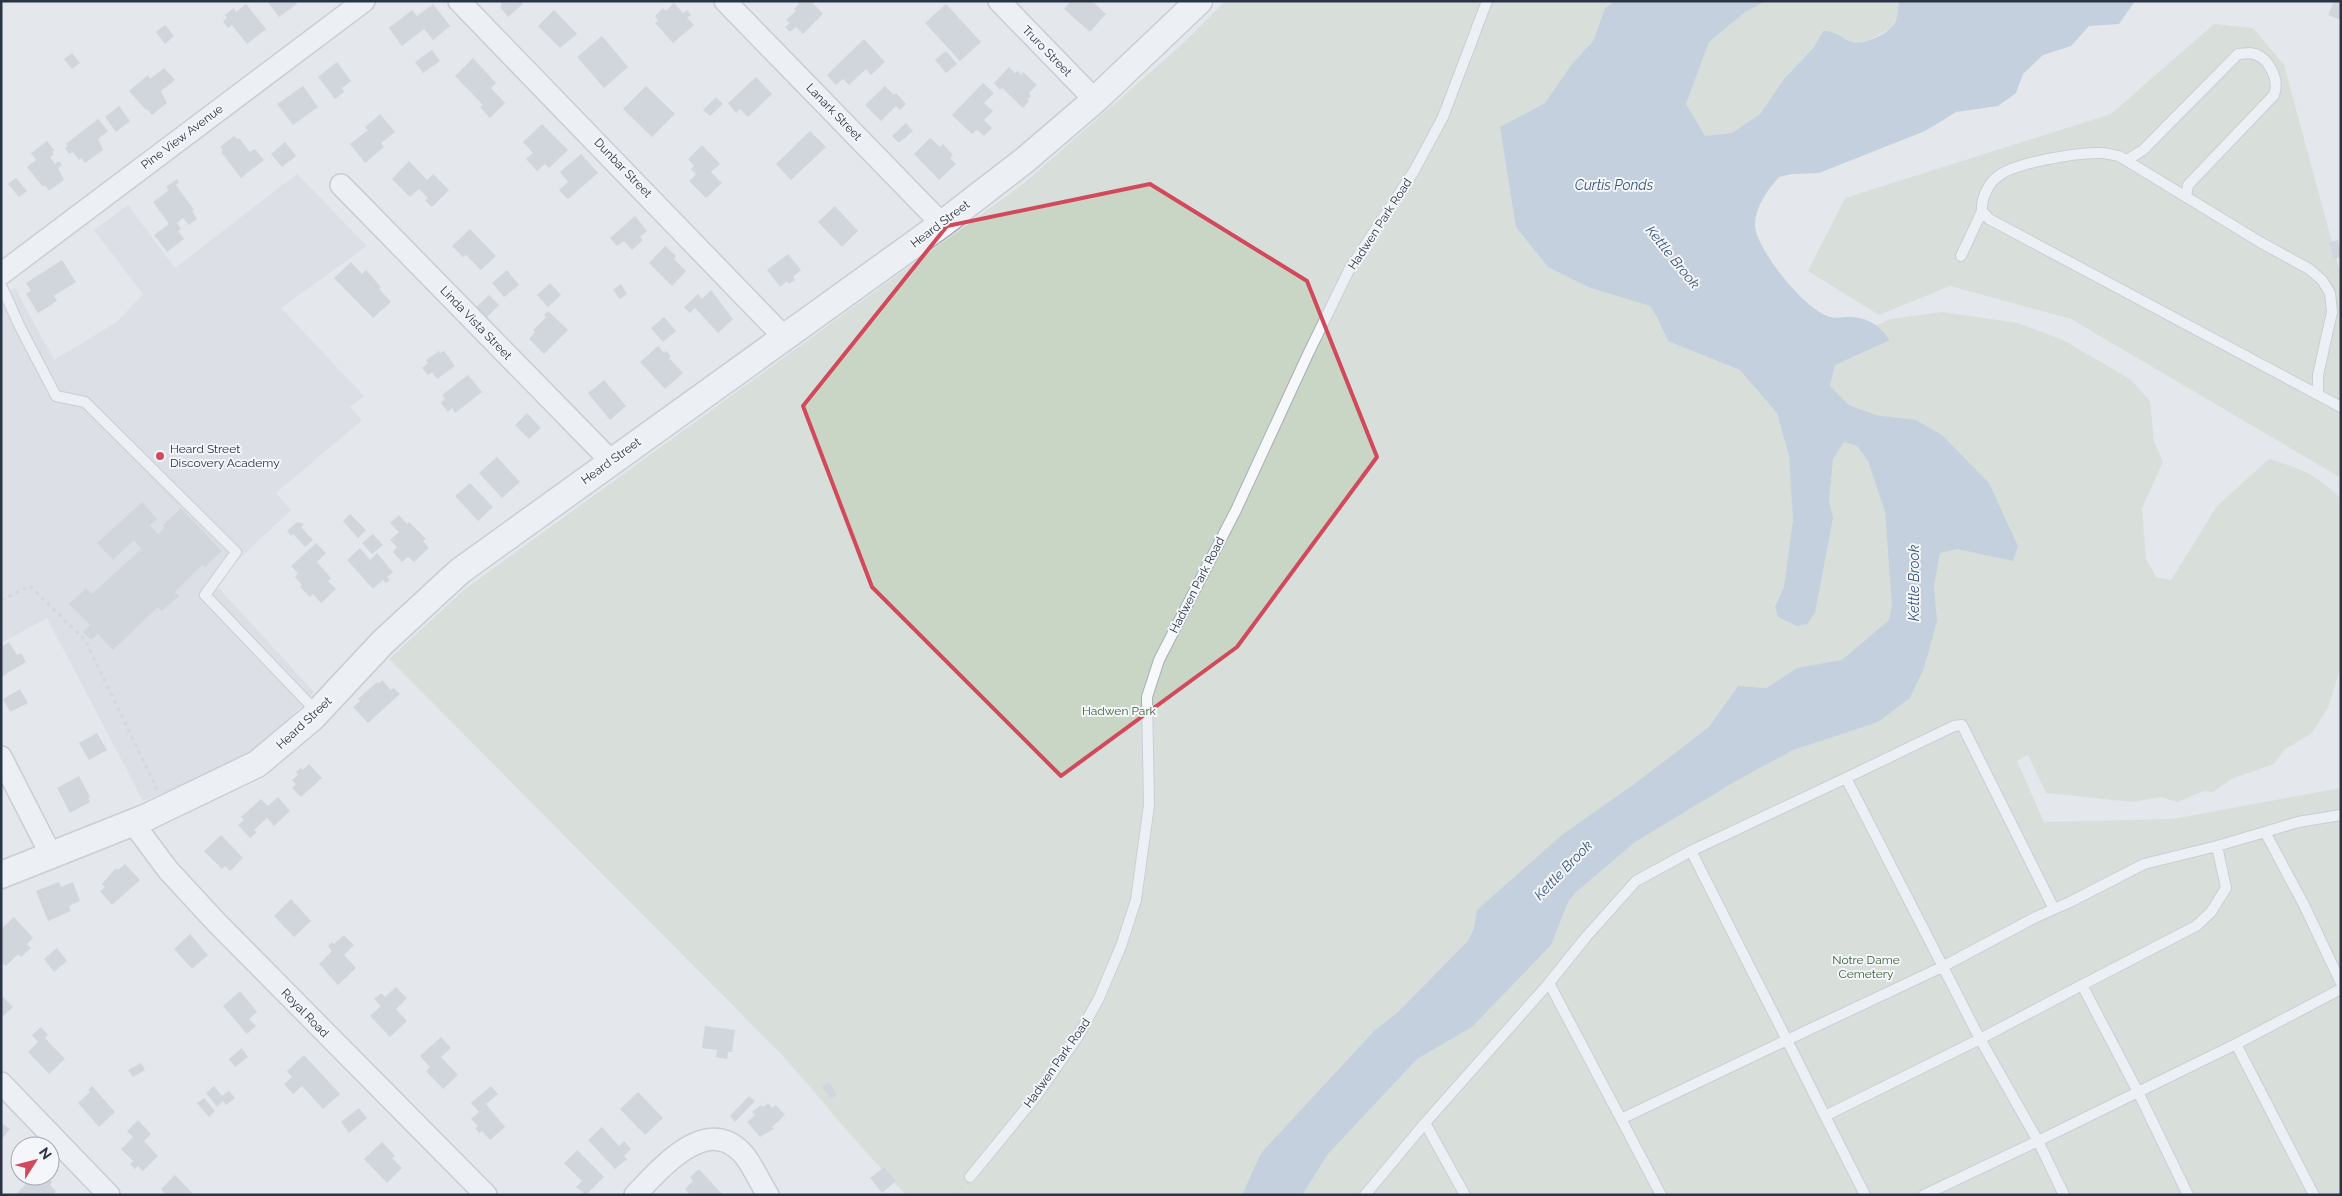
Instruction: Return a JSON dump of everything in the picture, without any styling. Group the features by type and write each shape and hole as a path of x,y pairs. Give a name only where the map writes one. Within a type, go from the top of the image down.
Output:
{"street":[{"name":"Pine View Avenue","path":"1,274 364,1"},
{"name":"Dunbar Street","path":"459,1 784,337"},
{"name":"Lanark Street","path":"725,1 942,224"},
{"name":"Truro Street","path":"999,1 1095,100"},
{"name":"Heard Street","path":"1,875 133,823 257,764 286,742 318,712 383,642 460,571 942,224 1025,160 1095,100 1199,1"},
{"name":"Linda Vista Street","path":"341,186 611,461"},
{"path":"1,757 51,855"},
{"name":"Royal Road","path":"133,823 168,870 217,923 486,1195"},
{"path":"1,1083 109,1195"},
{"path":"636,1195 668,1162 690,1146 708,1140 726,1140 744,1155 768,1195"}],"lane":[{"name":"Hadwen Park Road","path":"970,1177 1037,1095 1077,1038 1100,998 1121,946 1136,900 1149,805 1147,697 1159,660 1236,510 1349,270 1414,171 1443,117 1487,1"},
{"path":"2126,160 2143,150 2238,54 2250,53 2258,56 2276,76 2277,85 2274,95 2188,184 2186,197"},
{"path":"1961,256 1982,211 1985,192 1996,177 2015,167 2054,158 2100,153 2120,156 2260,242 2309,269 2322,280 2330,294 2332,312 2318,375 2318,393"},
{"path":"1982,211 1989,218 2341,407"},
{"path":"1,285 20,327 56,396 85,402 236,552 205,594 318,712"},
{"path":"1365,1195 1425,1123 1636,881 1691,851 1954,726 1962,725 2054,909"},
{"path":"1846,778 1942,967 1980,1039 2038,1141 2064,1195"},
{"path":"1621,1119 1942,967 2144,864 2217,846 2298,822 2341,815"},
{"path":"2265,832 2304,905 2341,983"},
{"path":"1825,1116 1980,1039 2196,926 2211,912 2226,888 2217,846"},
{"path":"1691,851 1865,1195"},
{"path":"1549,983 1661,1195"},
{"path":"2082,985 2138,1092 2188,1195"},
{"path":"1924,1195 2236,1044 2341,989"},
{"path":"2236,1044 2314,1195"},
{"path":"1425,1123 1465,1195"}],"path":[{"path":"1,600 30,586 85,640 166,808"}],"highlighted area":[{"path":"1150,184 1307,281 1377,457 1237,647 1061,776 872,587 803,406 947,226"}],"shaded area":[{"name":"Heard Street Discovery Academy","path":"297,174 367,246 281,308 364,396 350,407 362,420 276,493 291,510 214,583 314,692 282,727 256,750 208,774 143,801 47,618 1,643 1,297 15,288 54,360 117,322 143,294 94,230 128,205 175,268"}],"green space":[{"name":"Hadwen Park","path":"1225,1 2047,1 1887,30 1862,43 1849,42 1833,32 1823,31 1814,47 1784,79 1760,114 1732,133 1704,137 1685,104 1709,42 1736,19 1663,72 1790,294 1829,318 1867,326 1880,324 1890,319 1942,312 2018,323 2063,340 2130,379 2150,401 2154,441 2163,462 2142,508 2146,559 2156,577 2171,580 2217,506 2269,459 2308,473 2341,499 2341,666 2328,708 2311,734 2285,749 2274,764 2231,779 2213,792 2204,791 2177,802 2161,797 2133,802 2046,793 2028,755 2017,761 2044,822 2172,819 2341,788 2341,1195 906,1195 863,1149 785,1058 389,659 465,589 1023,184 1179,47","holes":["1835,366 1830,386 1849,405 1876,415 1916,420 1808,410"]},
{"path":"2214,24 2253,28 2284,65 2341,275 2341,478 2071,319 1950,286 1879,315 1808,271 1845,198 2111,114"}],"water":[{"path":"1615,1 1766,1 1745,12 1709,42 1686,104 1705,136 1732,133 1760,114 1784,79 1814,47 1823,31 1836,33 1857,43 1877,38 1889,30 1896,21 1899,1 2135,1 2119,24 2089,26 2071,46 2043,55 2023,74 2016,93 1998,106 1956,112 1925,131 1819,173 1792,174 1779,177 1770,188 1757,211 1755,224 1757,235 1763,248 1795,291 1820,312 1830,317 1853,317 1870,321 1890,340 1835,365 1830,386 1849,405 1876,415 1916,420 1942,435 1989,483 2018,546 2013,561 1957,549 1940,553 1934,585 1937,621 1924,668 1910,698 1878,722 1793,750 1736,781 1635,842 1575,893 1568,902 1551,945 1472,1027 1417,1059 1328,1154 1302,1195 1242,1195 1261,1153 1375,1030 1397,1013 1468,941 1474,928 1477,910 1563,834 1633,785 1709,727 1738,686 1767,688 1797,668 1842,660 1889,620 1892,605 1885,512 1868,461 1857,446 1844,442 1833,459 1829,501 1833,518 1815,613 1807,624 1797,626 1778,617 1775,607 1784,587 1793,520 1789,456 1777,413 1740,370 1668,341 1650,306 1588,287 1548,267 1516,227 1500,127 1545,103 1572,64 1594,40 1605,8"}],"building":[{"path":"267,1 295,1 297,4 279,17"},
{"path":"499,1 521,1 523,4 508,17 500,7 502,5"},
{"path":"797,1 811,1 823,14 803,34 796,27 790,32 785,27 790,23 786,20 796,11 794,9 799,4"},
{"path":"1071,1 1092,1 1106,14 1090,32 1064,9"},
{"path":"2334,1 2341,1 2341,20 2328,15"},
{"path":"674,3 683,13 687,10 691,15 687,18 694,25 673,43 655,23 658,21 655,16 663,8 666,11"},
{"path":"246,4 266,29 247,44 232,25 228,28 223,21 227,18 225,15 234,8 236,12"},
{"path":"433,4 450,26 433,40 424,29 402,46 389,28 412,10 417,16"},
{"path":"946,4 981,42 960,61 925,23"},
{"path":"554,10 577,34 560,48 538,26"},
{"path":"165,25 174,36 165,44 156,32"},
{"path":"602,36 628,67 604,88 577,57"},
{"path":"864,39 885,62 871,75 866,69 849,85 843,79 836,85 827,75"},
{"path":"432,50 440,61 423,73 415,62"},
{"path":"946,51 957,64 946,73 935,60"},
{"path":"72,53 80,63 72,69 64,59"},
{"path":"473,58 496,83 491,88 505,103 490,118 480,107 483,105 455,76"},
{"path":"337,62 351,81 342,88 344,92 335,99 318,77"},
{"path":"1009,67 1015,73 1018,71 1021,75 1023,72 1037,85 1029,93 1031,96 1027,100 1029,101 1023,108 994,83"},
{"path":"164,68 175,80 161,91 167,103 152,115 129,91 148,75 150,79"},
{"path":"756,77 772,94 748,117 740,109 736,113 728,103"},
{"path":"983,83 994,93 984,103 993,111 984,120 992,128 984,136 977,130 972,134 952,115"},
{"path":"303,86 318,107 293,125 277,104"},
{"path":"646,86 675,114 652,137 623,109"},
{"path":"885,86 894,95 896,93 906,104 900,110 896,106 881,121 865,105"},
{"path":"716,97 723,104 710,116 703,110"},
{"path":"119,106 130,121 116,132 105,117"},
{"path":"380,114 395,132 381,143 384,147 365,163 350,144 368,130 365,127"},
{"path":"98,119 108,131 98,139 103,150 85,163 81,158 79,160 73,152 69,154 65,148 68,146 66,144"},
{"path":"906,123 913,131 899,143 892,136"},
{"path":"542,124 568,150 549,168 545,164 537,171 526,159 533,153 523,142"},
{"path":"810,131 826,147 791,180 776,164"},
{"path":"234,136 237,139 239,138 250,152 255,149 264,160 241,178 221,152 223,150 220,147"},
{"path":"930,138 940,147 943,144 953,155 950,158 956,164 939,180 914,154"},
{"path":"47,141 54,150 52,152 54,154 50,157 55,164 59,161 62,165 58,168 64,180 49,191 45,185 43,187 27,167 36,160 31,153"},
{"path":"285,142 296,156 282,167 271,154"},
{"path":"702,145 720,164 711,172 722,183 706,198 689,181 696,174 691,169 694,166 688,159"},
{"path":"581,154 598,173 568,199 559,190 568,182 560,172"},
{"path":"409,161 427,180 433,174 449,190 432,207 425,200 428,198 419,189 410,197 392,179"},
{"path":"16,178 27,191 19,197 8,184"},
{"path":"177,179 179,182 176,185 194,210 192,211 197,219 189,225 183,218 177,223 181,229 178,231 184,239 167,252 154,235 169,224 153,202 169,190 166,187"},
{"path":"835,206 858,231 842,247 818,222"},
{"path":"635,216 647,231 640,237 643,240 632,250 624,241 617,246 610,238"},
{"path":"470,229 496,256 481,270 466,255 463,257 452,246"},
{"path":"2338,240 2341,257 2333,259 2329,242"},
{"path":"665,246 676,256 674,259 686,271 672,286 649,263"},
{"path":"788,254 801,270 793,277 795,280 789,284 787,281 780,287 767,270"},
{"path":"62,260 76,282 54,296 57,301 38,313 26,294 31,291 26,283"},
{"path":"351,262 362,274 366,270 391,302 373,318 334,278"},
{"path":"507,270 519,285 504,297 492,283"},
{"path":"550,283 561,295 548,307 537,295"},
{"path":"621,284 627,294 620,299 613,290"},
{"path":"711,290 733,319 718,333 695,308 690,313 684,307 698,294 702,299"},
{"path":"489,295 499,305 486,318 475,308"},
{"path":"548,311 568,330 544,354 529,339 535,332 533,330 546,317 544,315"},
{"path":"664,317 676,331 663,342 651,328"},
{"path":"658,346 664,353 666,351 671,356 669,358 683,373 665,389 640,362"},
{"path":"439,351 440,353 444,351 455,366 437,379 432,372 428,375 422,368 428,363 426,360"},
{"path":"468,375 482,392 455,413 452,408 448,412 441,403 445,399 442,395"},
{"path":"604,380 626,406 610,420 588,393"},
{"path":"527,413 541,428 529,439 515,425"},
{"path":"497,457 520,482 502,498 479,473"},
{"path":"470,483 493,507 478,521 455,496"},
{"path":"142,502 157,519 150,525 158,534 165,527 163,525 181,508 222,551 205,567 202,565 175,592 179,596 162,611 158,607 113,650 98,634 91,640 83,632 90,625 69,604 86,588 92,594 141,549 134,540 113,560 97,543"},
{"path":"350,514 366,530 358,538 343,521"},
{"path":"399,515 426,539 423,541 429,548 414,562 408,557 402,562 393,552 397,547 390,540 399,532 390,523"},
{"path":"297,522 304,524 301,527 313,540 305,547 293,534 291,536 287,531"},
{"path":"373,534 383,545 372,554 362,543"},
{"path":"316,543 326,553 317,562 331,578 328,581 336,589 321,603 313,594 310,597 300,587 302,585 295,577 298,573 291,566"},
{"path":"360,548 370,560 377,553 393,572 387,577 390,580 386,583 383,580 373,589 347,560"},
{"path":"9,642 17,655 21,653 26,662 1,677 1,647"},
{"path":"382,680 391,690 394,688 400,694 368,723 353,707 360,701 358,699 377,682 379,684"},
{"path":"20,689 28,703 10,712 3,699"},
{"path":"97,733 107,750 89,760 79,743"},
{"path":"309,764 322,778 301,797 292,788 296,784 292,780 298,775 296,772 301,768 303,770"},
{"path":"79,776 90,797 88,798 90,802 70,813 57,788"},
{"path":"278,797 290,811 274,826 267,818 254,830 257,832 250,838 238,825 244,820 241,817 261,799 268,806"},
{"path":"221,835 243,858 230,871 225,866 222,869 204,851"},
{"path":"125,864 140,880 112,905 100,891 105,887 102,884 116,868 118,870"},
{"path":"59,882 61,887 73,882 80,901 69,906 71,911 48,921 36,891"},
{"path":"291,899 311,921 294,937 274,916"},
{"path":"14,917 33,938 27,944 31,948 21,957 18,954 6,966 1,962 1,952 3,950 1,948 1,929"},
{"path":"190,934 208,955 192,969 174,949"},
{"path":"344,935 354,945 344,955 356,968 338,985 319,964 332,951 328,946 332,942 334,944"},
{"path":"57,948 67,961 54,972 44,959"},
{"path":"396,987 407,998 396,1009 407,1021 390,1037 370,1016 381,1006 374,999 381,993 385,997"},
{"path":"240,991 257,1012 249,1019 256,1026 247,1034 223,1006"},
{"path":"1,995 13,1007 1,1018"},
{"path":"705,1026 735,1030 732,1052 728,1052 727,1059 716,1057 717,1050 702,1048"},
{"path":"41,1027 48,1035 45,1038 65,1059 49,1074 28,1052 38,1042 32,1035"},
{"path":"441,1037 451,1048 441,1057 458,1075 443,1089 426,1071 430,1067 420,1056"},
{"path":"242,1048 248,1057 235,1067 229,1059"},
{"path":"304,1055 340,1094 323,1109 302,1086 293,1094 284,1084 292,1077 287,1071"},
{"path":"141,1063 145,1070 133,1077 128,1070"},
{"path":"829,1082 837,1095 830,1099 822,1086"},
{"path":"92,1086 115,1112 99,1127 78,1103 90,1092 88,1090"},
{"path":"214,1086 222,1096 229,1091 235,1098 226,1105 223,1101 217,1107 206,1093"},
{"path":"491,1086 498,1094 486,1104 505,1127 490,1140 482,1131 479,1133 475,1128 478,1126 471,1119 479,1112 471,1103"},
{"path":"638,1092 663,1118 645,1135 620,1109"},
{"path":"749,1096 755,1101 735,1122 730,1116"},
{"path":"204,1098 215,1111 209,1117 197,1103"},
{"path":"768,1103 772,1108 776,1105 785,1115 772,1127 774,1129 760,1137 747,1122 755,1115 752,1112 761,1105 763,1107"},
{"path":"359,1108 367,1118 349,1133 341,1122"},
{"path":"138,1120 151,1134 144,1141 158,1156 143,1171 138,1166 135,1169 130,1164 133,1161 121,1149 133,1137 127,1131"},
{"path":"1,1123 10,1129 1,1140"},
{"path":"602,1127 619,1146 624,1141 631,1149 624,1156 627,1159 615,1169 588,1140"},
{"path":"382,1142 395,1156 392,1158 402,1168 387,1183 364,1159"},
{"path":"577,1150 604,1177 586,1195 576,1187 582,1181 564,1163"},
{"path":"884,1167 896,1181 882,1193 870,1178"},
{"path":"699,1169 721,1195 690,1195 685,1189 693,1181 690,1177"},
{"path":"175,1175 194,1195 166,1195 161,1189"},
{"path":"24,1186 51,1186 56,1191 53,1195 15,1195"}],"place":[{"name":"Heard Street Discovery Academy","path":"160,456"}],"water label":[{"name":"Curtis Ponds","path":"1614,185"},
{"name":"Kettle Brook","path":"1673,257"},
{"name":"Kettle Brook","path":"1914,583"},
{"name":"Kettle Brook","path":"1563,870"}],"park label":[{"name":"Notre Dame Cemetery","path":"1866,967"}]}
